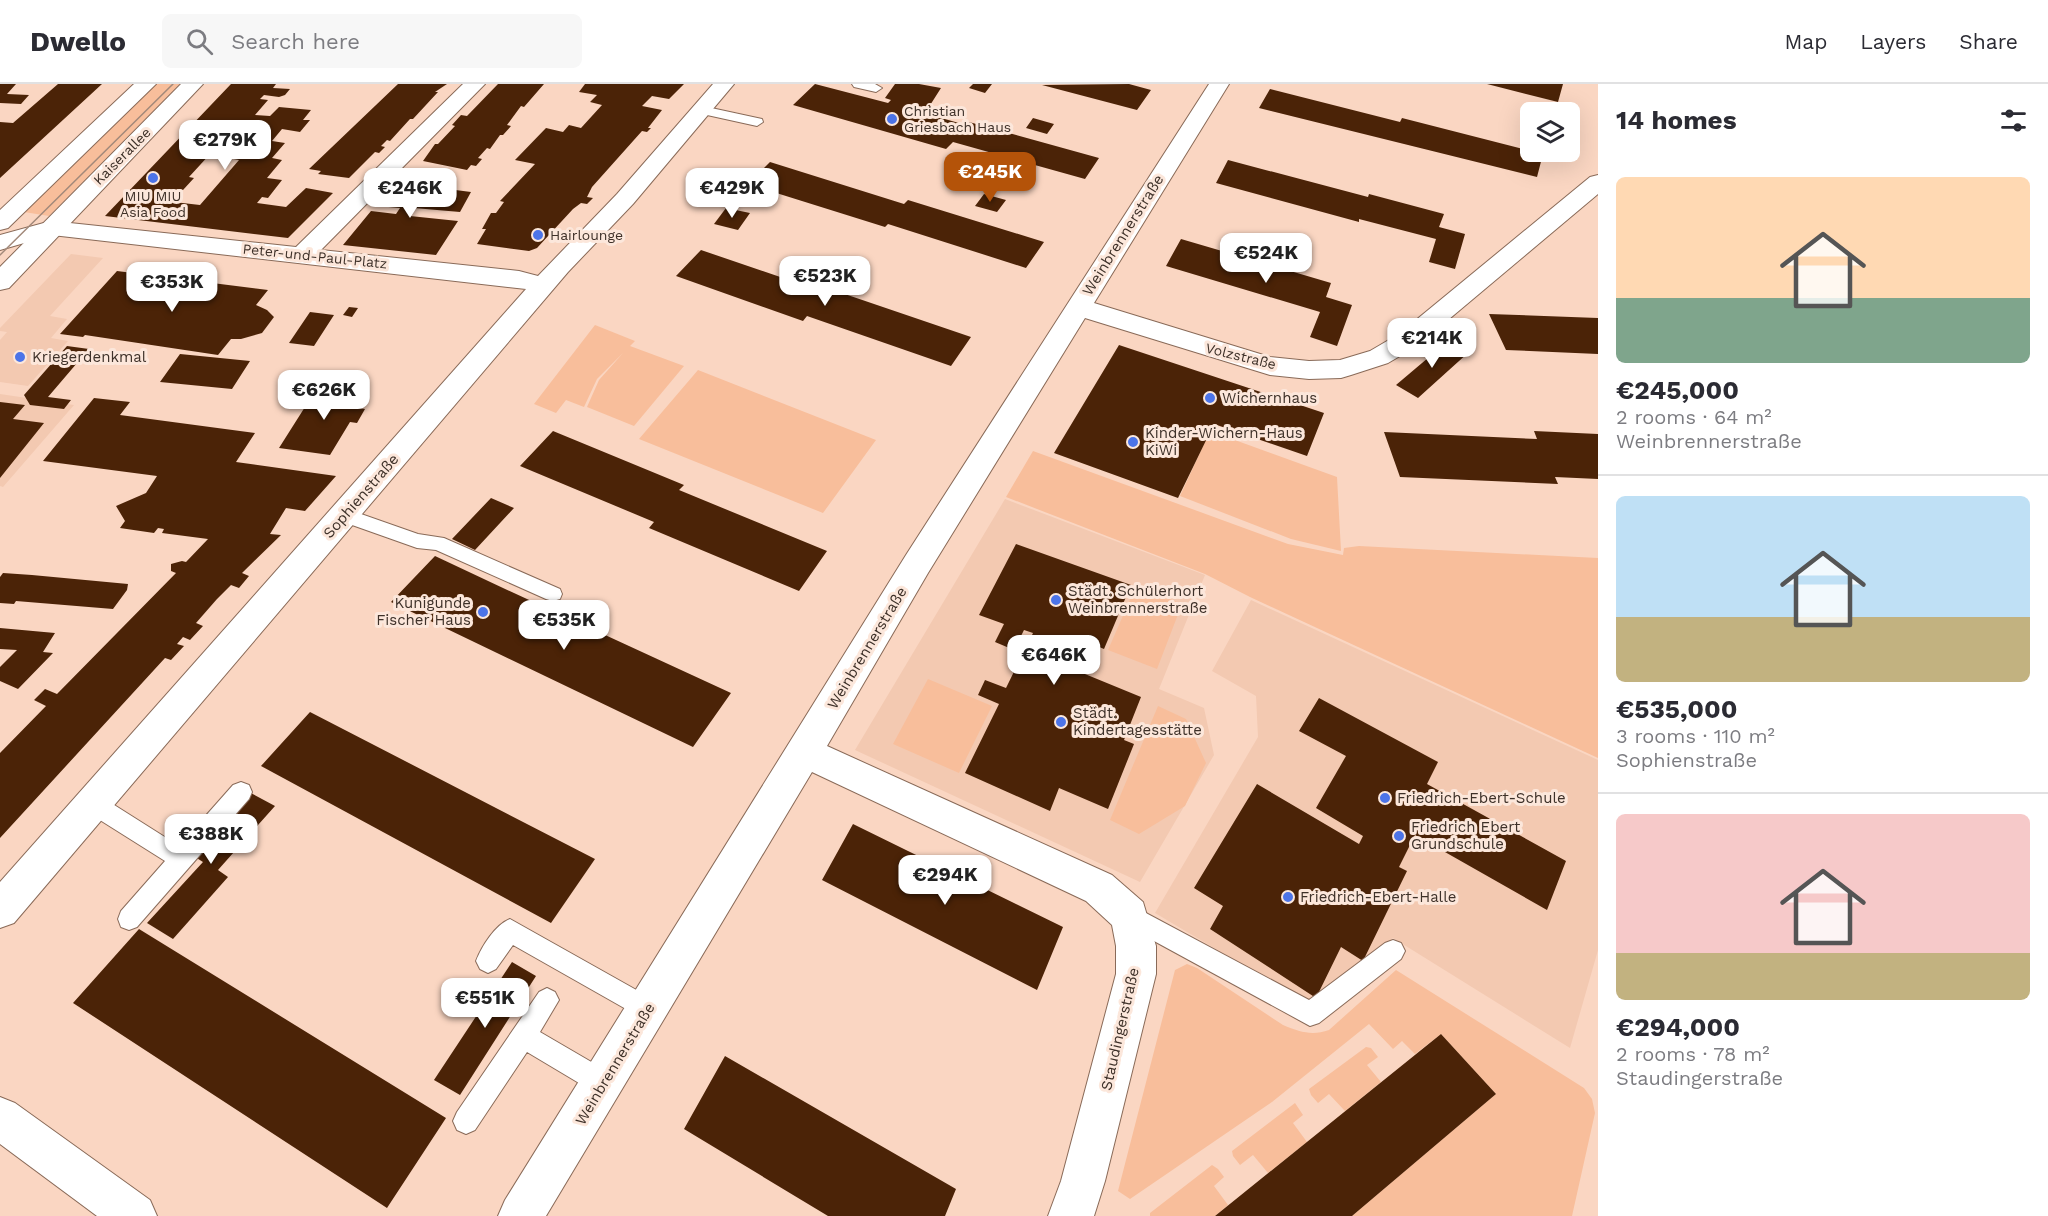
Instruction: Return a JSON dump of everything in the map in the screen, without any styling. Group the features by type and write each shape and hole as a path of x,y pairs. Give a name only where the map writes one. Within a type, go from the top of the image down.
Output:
{"street":[{"path":"0,223 146,84"},
{"name":"Kaiserallee","path":"0,282 193,84"},
{"path":"303,254 475,84"},
{"name":"Sophienstraße","path":"0,910 543,285 625,199 724,84"},
{"name":"Weinbrennerstraße","path":"521,1216 805,752 917,564 1219,84"},
{"name":"Volzstraße","path":"1078,307 1270,366 1309,370 1341,369 1379,357 1408,340 1598,182"},
{"path":"0,243 51,228"},
{"name":"Peter-und-Paul-Platz","path":"51,228 519,279 543,285"},
{"path":"805,752 1099,888 1130,915"},
{"name":"Staudingerstraße","path":"1071,1216 1083,1180 1136,974 1136,946 1130,915"},
{"path":"0,1118 134,1216"}],"lane":[{"path":"858,84 876,88"},
{"path":"702,110 757,122"},
{"path":"344,515 417,541 438,543 553,594"},
{"path":"129,919 241,792"},
{"path":"92,803 181,859"},
{"path":"1130,915 1310,1014 1394,951"},
{"path":"488,961 510,930 648,1009"},
{"path":"466,1121 547,1000"},
{"path":"522,1036 603,1083"}],"shaded area":[{"path":"156,84 180,84 49,216 24,212"},
{"path":"71,254 103,258 50,316 67,319 51,338 68,341 28,386 0,382 0,340 7,332 0,331 0,328"},
{"path":"595,325 635,341 630,346 684,366 634,426 587,407 599,380 623,353 597,379 584,407 566,400 556,413 534,404"},
{"path":"698,370 876,440 823,513 639,439"},
{"path":"0,394 74,405 3,487 0,486"},
{"path":"1210,431 1337,477 1341,551 1291,539 1180,496"},
{"path":"1033,451 1288,544 1343,555 1344,548 1359,546 1598,558 1598,758 1205,574 1006,497"},
{"path":"1005,499 1205,575 1159,689 1204,708 1214,755 1140,882 855,750"},
{"path":"1136,586 1182,604 1157,669 1108,650"},
{"name":"Friedrich Ebert Grundschule","path":"1251,600 1598,760 1598,950 1570,1048 1393,938 1309,1004 1155,913 1258,737 1256,696 1212,671"},
{"path":"928,679 992,706 959,773 893,744"},
{"path":"1158,706 1186,719 1206,763 1185,806 1139,834 1110,820"},
{"path":"1187,964 1197,968 1283,1025 1311,1033 1329,1030 1396,970 1584,1088 1592,1099 1595,1113 1572,1216 1352,1216 1496,1094 1441,1034 1415,1054 1402,1041 1393,1049 1369,1024 1272,1102 1130,1199 1118,1191 1175,970"},
{"path":"1366,1047 1371,1048 1378,1057 1367,1065 1381,1082 1345,1111 1329,1094 1318,1103 1309,1089"},
{"path":"1295,1103 1303,1115 1293,1123 1307,1142 1268,1173 1253,1155 1240,1165 1232,1151"},
{"path":"1212,1165 1224,1177 1214,1186 1228,1205 1215,1216 1150,1216 1150,1213"}],"building":[{"path":"0,84 16,84 7,94 29,95 21,104 0,103"},
{"path":"58,84 102,84 0,178 0,122 13,123"},
{"path":"231,84 276,84 273,88 290,89 285,95 279,97 264,95 260,99 268,100 255,115 270,116 279,107 311,110 303,120 310,120 300,132 282,129 272,141 285,143 272,158 282,160 267,178 282,180 268,198 262,197 257,203 286,207 306,188 333,193 288,238 105,216","holes":["211,153 230,155 228,158 239,160 200,205 165,201 167,199 160,198 164,193 172,194 177,189 183,190 194,178 189,177"]},
{"path":"398,84 447,84 435,92 438,92 390,141 387,140 381,146 385,147 379,153 375,152 349,178 318,174 321,171 309,169"},
{"path":"498,84 544,84 524,107 521,106 507,125 511,126 503,135 500,135 490,149 487,148 478,158 482,159 476,166 471,165 467,170 423,161 435,144 438,144 455,126 452,125 461,115 467,116"},
{"path":"585,84 684,84 669,99 652,96 642,106 662,110 648,128 651,128 647,132 642,131 592,187 587,197 593,198 587,204 581,203 573,209 537,248 529,251 477,244 486,229 482,229 491,213 496,213 504,202 500,201 535,164 515,160 546,128 563,132 569,125 581,128 602,105 590,102 597,95 579,92"},
{"name":"Christian Griesbach Haus","path":"815,84 888,103 891,100 885,98 895,84 919,84 941,88 927,110 923,108 920,112 966,125 969,122 1099,158 1085,179 953,142 946,149 793,105"},
{"path":"973,84 992,84 985,93 969,88"},
{"path":"1129,84 1151,90 1137,110 1042,85"},
{"path":"1487,84 1563,84 1558,102"},
{"path":"1270,89 1400,122 1402,118 1520,148 1520,162 1541,162 1537,177 1259,108"},
{"path":"1033,118 1054,124 1047,134 1026,128"},
{"path":"1228,160 1368,197 1369,194 1444,214 1439,227 1465,234 1455,269 1429,262 1436,239 1359,219 1359,222 1216,183"},
{"path":"770,162 904,204 908,200 1044,242 1026,268 888,224 885,227 748,184"},
{"path":"406,177 438,181 432,187 471,192 460,212 414,208 410,216 458,221 436,255 343,245 371,211 396,214 400,208 377,206"},
{"path":"984,194 1006,200 997,212 975,206"},
{"path":"726,208 750,213 738,230 714,224"},
{"path":"1181,239 1331,283 1326,297 1352,305 1337,346 1310,337 1320,312 1166,266"},
{"path":"701,250 827,293 830,289 971,337 951,366 807,316 803,321 676,276"},
{"path":"117,271 268,290 256,305 267,310 274,317 262,333 241,339 231,339 218,355 85,335 83,337 60,334"},
{"path":"349,307 358,308 352,317 343,315"},
{"path":"310,312 334,315 314,346 289,343"},
{"path":"1489,314 1598,318 1598,354 1506,350"},
{"path":"1448,341 1469,352 1418,398 1396,385"},
{"path":"1119,345 1324,413 1307,456 1214,424 1178,498 1054,453"},
{"path":"67,346 89,349 48,397 71,400 64,409 30,405 24,395"},
{"path":"180,354 250,361 232,389 160,382"},
{"path":"317,388 367,395 359,408 365,409 357,423 350,422 330,455 279,448"},
{"path":"94,398 130,402 120,415 255,433 236,462 336,476 305,511 286,508 270,534 281,535 242,573 249,576 239,588 231,585 217,599 196,623 203,626 190,640 183,637 177,644 184,646 171,660 165,658 0,838 0,753 46,706 34,700 45,689 57,694 176,573 171,571 171,564 186,562 208,539 162,533 164,529 158,528 154,533 120,528 125,521 116,506 146,493 157,476 43,461"},
{"path":"0,402 25,405 13,419 44,423 0,478"},
{"path":"553,431 684,485 679,490 827,551 799,591 649,528 654,522 520,466"},
{"path":"1534,431 1598,434 1598,479 1555,477 1558,484 1400,477 1384,432 1537,439"},
{"path":"491,498 514,508 475,550 452,539"},
{"name":"Städt. Kindertagesstätte","path":"1016,544 1131,585 1104,649 1075,637 1063,665 1141,697 1124,740 1134,744 1108,809 1059,788 1050,811 965,773 999,704 978,695 985,680 1006,688 1033,633 1024,630 1014,650 995,642 1004,624 979,615"},
{"path":"435,556 731,693 693,747 391,602"},
{"path":"3,573 128,584 127,590 113,609 16,601 14,604 0,603 0,577"},
{"path":"0,628 55,633 43,652 53,653 18,689 0,681 0,667 17,650 0,649"},
{"path":"1319,698 1438,762 1427,784 1566,861 1547,910 1415,835 1399,867 1407,871 1363,961 1341,947 1316,998 1210,929 1223,906 1194,888 1257,784 1359,844 1363,836 1316,808 1346,756 1299,731"},
{"path":"310,712 595,859 551,923 261,766"},
{"path":"249,792 275,806 218,870 228,877 173,939 147,923 203,862 192,855"},
{"path":"853,824 1063,927 1037,990 822,880"},
{"path":"139,929 446,1118 387,1208 73,1003"},
{"path":"512,962 536,976 460,1095 434,1080"},
{"path":"1441,1034 1496,1094 1352,1216 1215,1216"},
{"path":"725,1056 956,1189 945,1216 828,1216 684,1129"}],"tram line":[{"path":"0,255 173,84"}],"place":[{"name":"Christian Griesbach Haus","path":"892,119"},
{"name":"MIU MIU Asia Food","path":"153,178"},
{"name":"Hairlounge","path":"538,235"},
{"name":"Kriegerdenkmal","path":"20,357"},
{"name":"Wichernhaus","path":"1210,398"},
{"name":"Kinder-Wichern-Haus KiWi","path":"1133,442"},
{"name":"Städt. Schülerhort Weinbrennerstraße","path":"1056,600"},
{"name":"Kunigunde Fischer Haus","path":"483,612"},
{"name":"Städt. Kindertagesstätte","path":"1061,722"},
{"name":"Friedrich-Ebert-Schule","path":"1385,798"},
{"name":"Friedrich Ebert Grundschule","path":"1399,836"},
{"name":"Friedrich-Ebert-Halle","path":"1288,897"}]}
